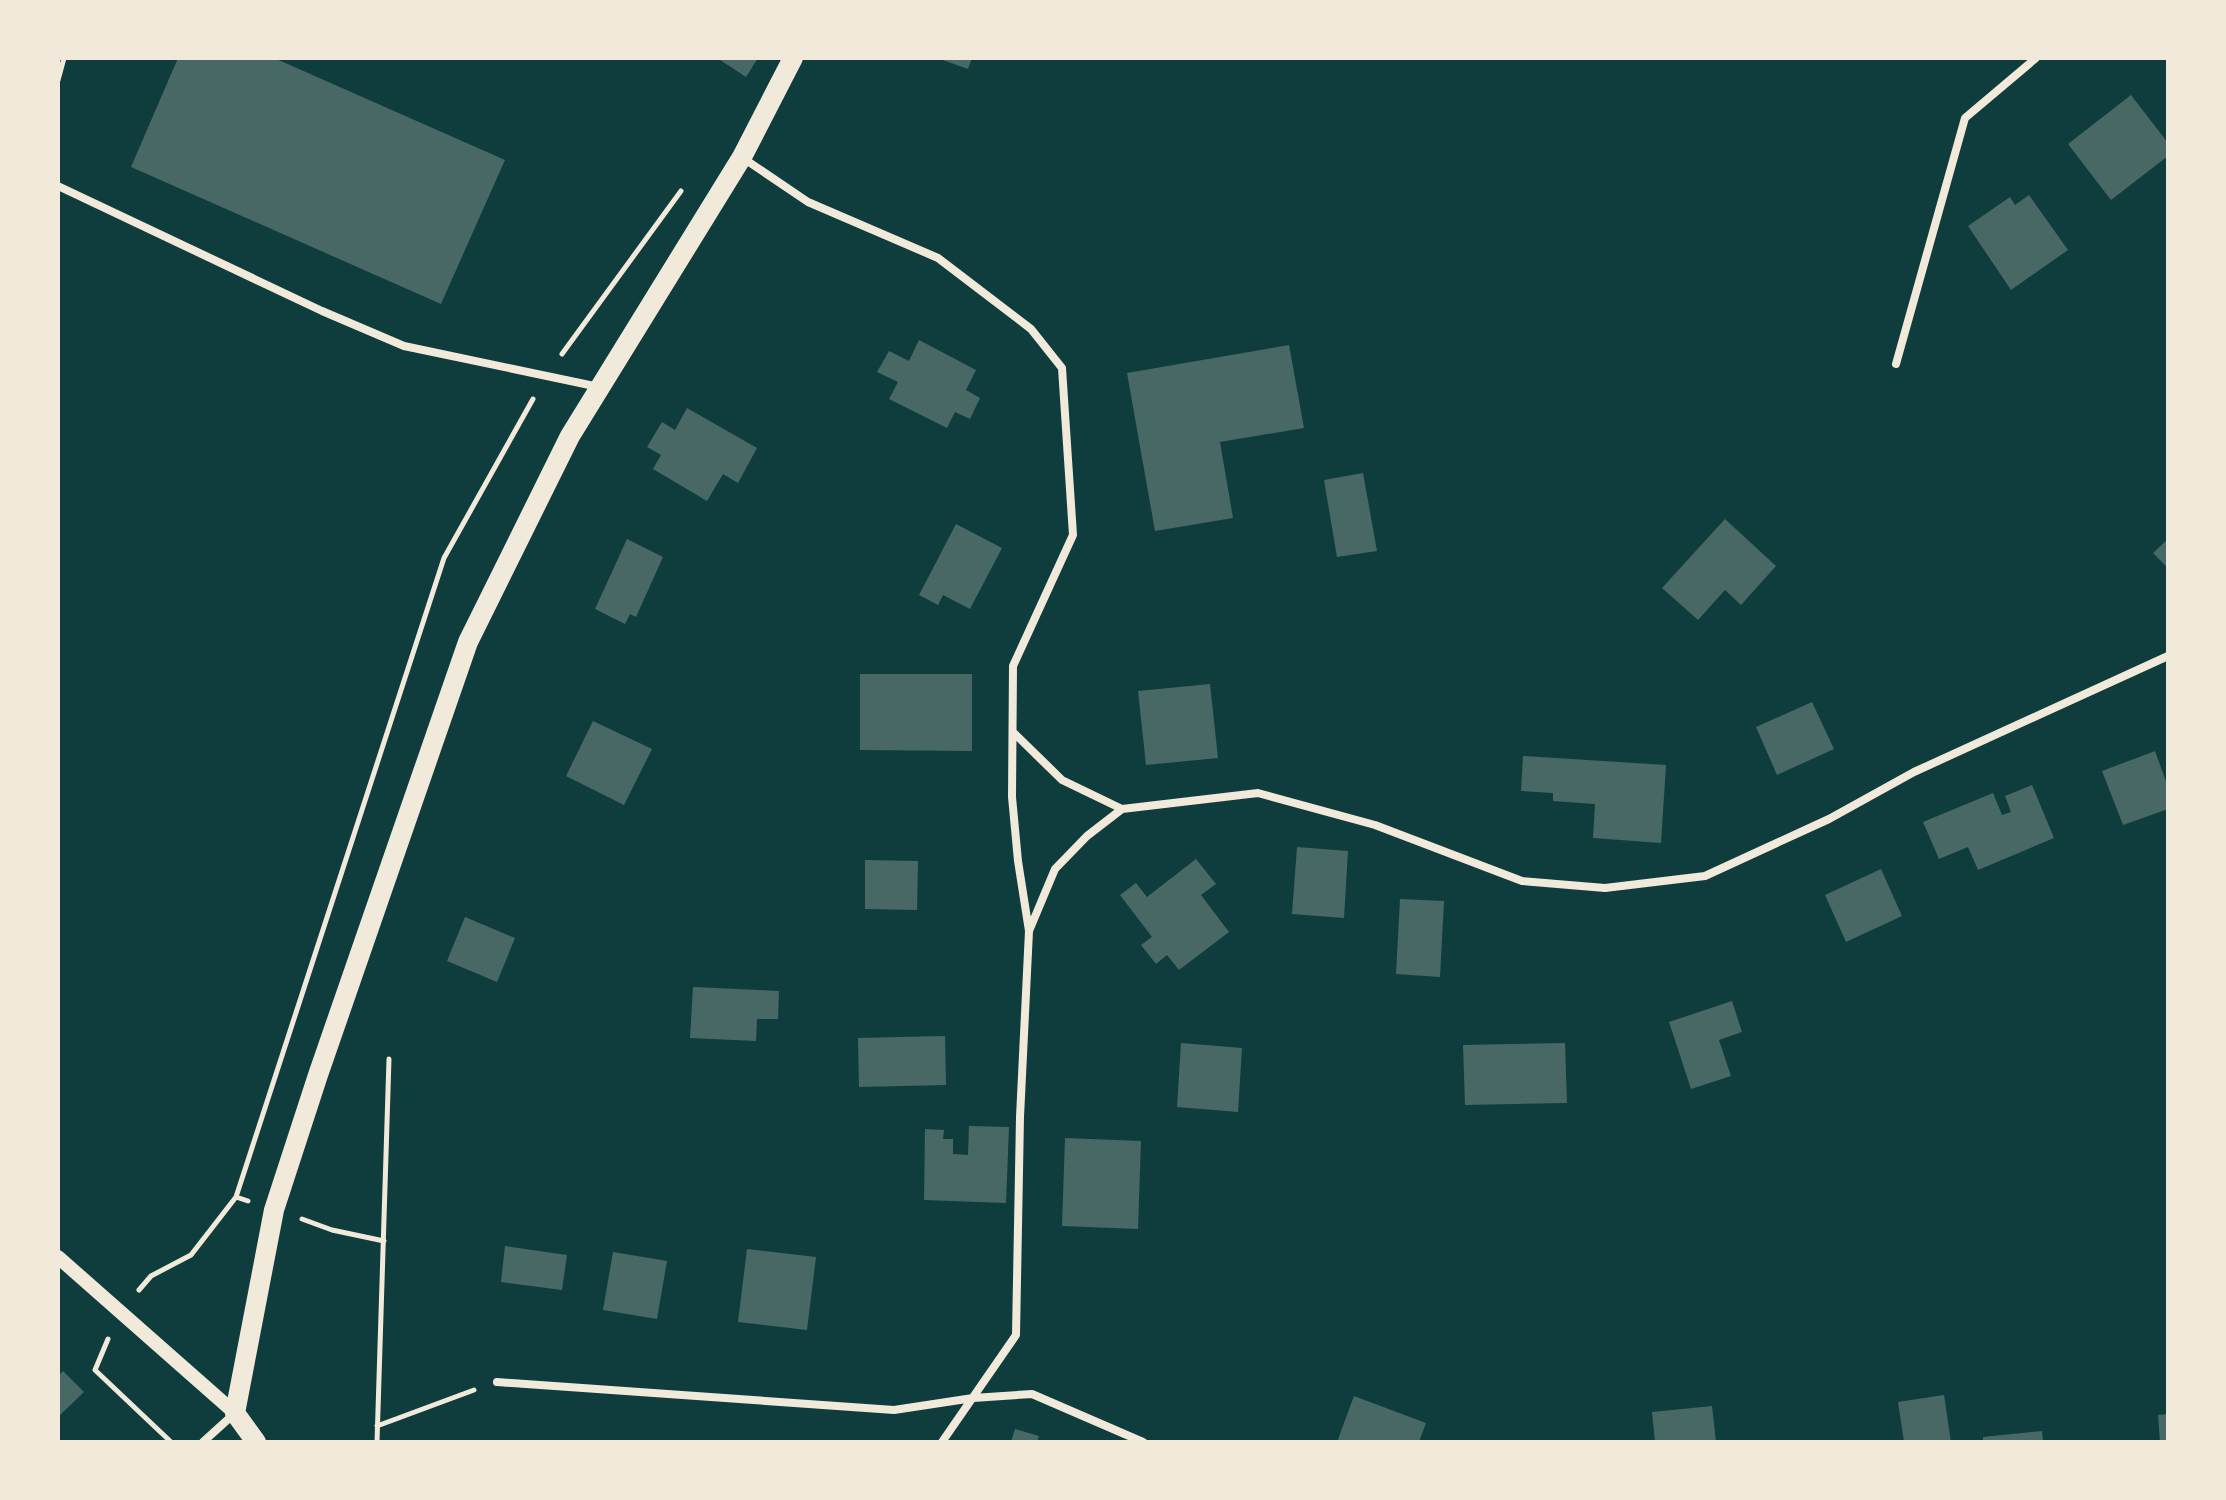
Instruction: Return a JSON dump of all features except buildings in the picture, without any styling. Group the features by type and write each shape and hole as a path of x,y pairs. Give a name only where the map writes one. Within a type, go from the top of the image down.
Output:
{"main road":[{"path":"256,1442 235,1413 274,1210 468,642 570,436 742,157 793,58"}],"street":[{"path":"1896,364 1965,118 2036,58"},
{"path":"742,157 808,202 938,258 1031,329 1062,368 1073,535 1013,666 1012,797 1029,931 1020,1117 1016,1335 942,1442"},
{"path":"58,186 322,311 404,346 600,388"},
{"path":"1029,931 1055,869 1087,836 1122,809 1258,793 1375,825 1522,881 1605,888 1705,876 1829,819 1914,772 2168,656"},
{"path":"1014,733 1062,780 1122,809"},
{"path":"58,1257 235,1413 203,1442"},
{"path":"497,1382 894,1410 973,1398 1032,1394 1143,1442"}],"path":[{"path":"58,80 64,58"},
{"path":"377,1442 389,1059"},
{"path":"274,1210 332,1230 384,1241"},
{"path":"377,1426 497,1382"}]}
